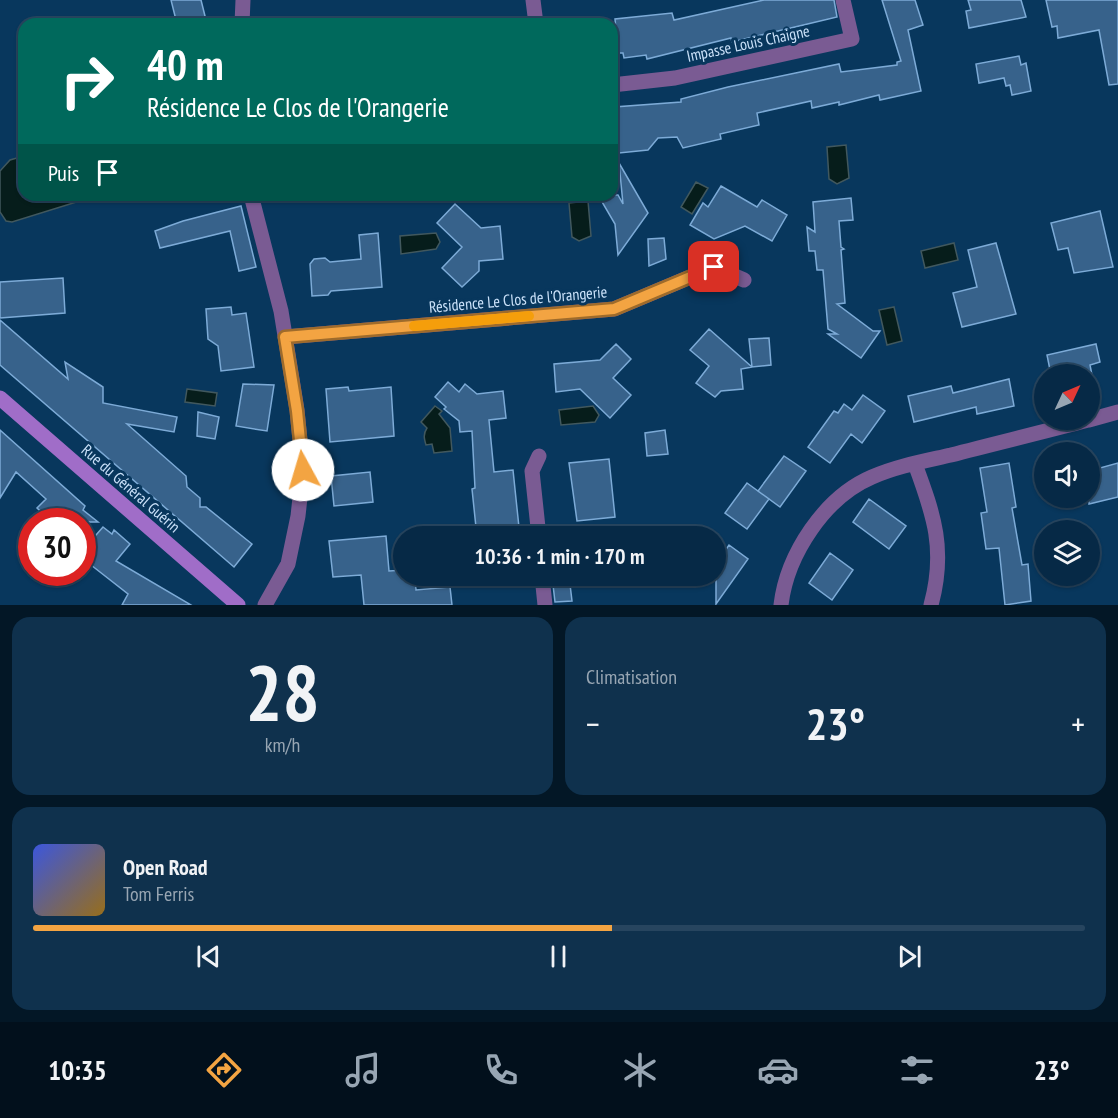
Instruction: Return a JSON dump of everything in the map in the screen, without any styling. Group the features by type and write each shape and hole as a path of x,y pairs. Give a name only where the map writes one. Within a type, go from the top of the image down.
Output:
{"main road":[{"name":"Rue du Général Guérin","path":"0,398 238,605"}],"street":[{"path":"242,18 243,0"},
{"path":"533,0 535,18"},
{"name":"Impasse Louis Chaigne","path":"618,84 675,78 852,39 843,0"},
{"path":"253,201 281,311 297,411 303,470 298,516 288,564 265,605"},
{"name":"Résidence Le Clos de l'Orangerie","path":"285,337 614,309 714,267 744,280"},
{"path":"1100,417 1118,412"},
{"path":"781,605 783,590 793,561 815,525 839,498 872,477 1049,430"},
{"path":"538,456 532,471 538,526"},
{"path":"915,464 932,508 937,540 939,578 931,605"},
{"path":"543,586 545,605"}],"shaded area":[{"path":"846,145 849,178 837,184 829,179 827,147"},
{"path":"18,158 18,201 80,201 12,222 6,221 0,212 0,171 10,160"},
{"path":"696,182 708,188 692,214 681,207"},
{"path":"588,201 591,236 579,241 572,237 569,203"},
{"path":"436,233 440,242 436,249 401,254 400,236"},
{"path":"954,243 958,260 925,268 921,251"},
{"path":"894,307 902,341 887,345 879,310"},
{"path":"187,389 217,393 215,406 185,402"},
{"path":"435,406 442,411 439,414 450,428 452,451 434,453 432,444 426,445 424,436 427,428 421,422"},
{"path":"593,406 599,415 595,422 561,425 559,410"}],"building":[{"path":"171,0 201,0 206,18 176,18"},
{"path":"764,0 834,0 837,17 732,42 731,38 647,59 646,55 624,58 623,53 618,53 618,19 672,13 674,20"},
{"path":"882,0 915,0 923,25 908,30 921,91 880,100 879,95 839,105 839,102 812,108 811,101 757,113 759,125 720,134 721,139 683,148 677,137 658,138 648,150 619,153 618,107 681,102 681,99 728,87 839,64 841,72 897,65 897,62 901,61"},
{"path":"968,0 1021,0 1026,17 969,28 966,11 971,10"},
{"path":"1046,0 1118,0 1118,84 1109,85 1099,30 1058,38 1057,26 1052,27"},
{"path":"1019,56 1021,65 1026,63 1031,91 1012,95 1010,85 1006,86 1004,78 979,83 976,64"},
{"path":"619,163 648,213 618,255 615,224 602,201 618,201 618,195 623,204"},
{"path":"721,186 757,207 762,200 787,215 772,241 745,226 714,239 690,225 703,203 708,207"},
{"path":"851,198 853,220 839,221 841,247 844,249 841,250 845,303 837,304 873,331 880,331 861,358 828,334 837,334 828,329 823,270 817,270 815,251 809,251 807,227 815,232 813,202"},
{"path":"455,204 481,228 500,226 503,259 479,261 479,271 462,287 442,268 462,247 437,223"},
{"path":"241,206 256,267 239,271 230,231 160,248 155,231"},
{"path":"1100,211 1113,267 1074,273 1068,248 1058,250 1051,223"},
{"path":"378,233 382,287 331,291 328,295 312,296 310,264 314,259 325,258 330,262 361,259 359,235"},
{"path":"664,238 666,259 649,266 648,239"},
{"path":"996,243 1016,314 962,327 953,293 977,287 968,250"},
{"path":"63,278 65,313 0,318 0,282"},
{"path":"231,307 232,315 246,313 254,367 221,371 218,346 208,339 206,309"},
{"path":"0,320 68,379 65,362 103,387 103,403 177,417 174,432 127,424 186,476 187,487 200,498 200,507 206,507 252,544 234,567 0,365"},
{"path":"709,329 752,367 741,369 743,389 721,391 715,397 696,383 709,366 690,350"},
{"path":"769,338 771,365 752,367 749,339"},
{"path":"616,344 631,359 613,378 631,395 610,418 580,389 556,392 554,364 600,360"},
{"path":"1096,344 1100,362 1049,364 1047,355"},
{"path":"1009,379 1014,406 977,414 976,407 914,422 908,396 951,386 953,393"},
{"path":"448,382 459,392 465,384 477,394 503,391 506,418 489,420 494,472 513,470 519,526 476,526 472,489 475,488 472,431 460,432 459,421 444,409 446,407 435,397"},
{"path":"243,384 274,385 267,431 236,426"},
{"path":"348,387 349,391 391,387 394,436 330,442 326,389"},
{"path":"863,395 885,411 862,443 851,434 830,463 808,447 834,411 838,413 844,404 852,410"},
{"path":"198,412 219,417 215,439 197,436"},
{"path":"0,430 85,506 84,508 37,508 46,499 16,472 0,498"},
{"path":"665,430 668,454 647,456 645,433"},
{"path":"784,456 806,471 780,507 758,491"},
{"path":"609,459 615,517 577,521 569,463"},
{"path":"1009,463 1016,507 1012,508 1022,565 1028,564 1031,601 1005,605 999,548 986,549 981,513 987,512 980,468"},
{"path":"1118,463 1118,497 1100,501 1100,468"},
{"path":"370,472 373,502 334,506 331,476"},
{"path":"747,483 769,499 747,529 725,513"},
{"path":"869,499 906,526 889,549 853,522"},
{"path":"103,527 112,534 114,530 130,544 116,561 191,605 122,605 128,594 96,569 96,535"},
{"path":"386,536 389,571 393,571 393,586 416,586 416,590 450,587 452,605 364,605 361,575 333,577 329,541"},
{"path":"729,545 748,559 716,604 716,586 726,586 726,549"},
{"path":"830,553 853,570 832,600 809,583"},
{"path":"553,586 570,586 572,601 555,602"}],"slow traffic":[{"path":"414,326 529,316"}],"route":[{"path":"303,470 297,411 285,337 614,309 714,267"}]}
